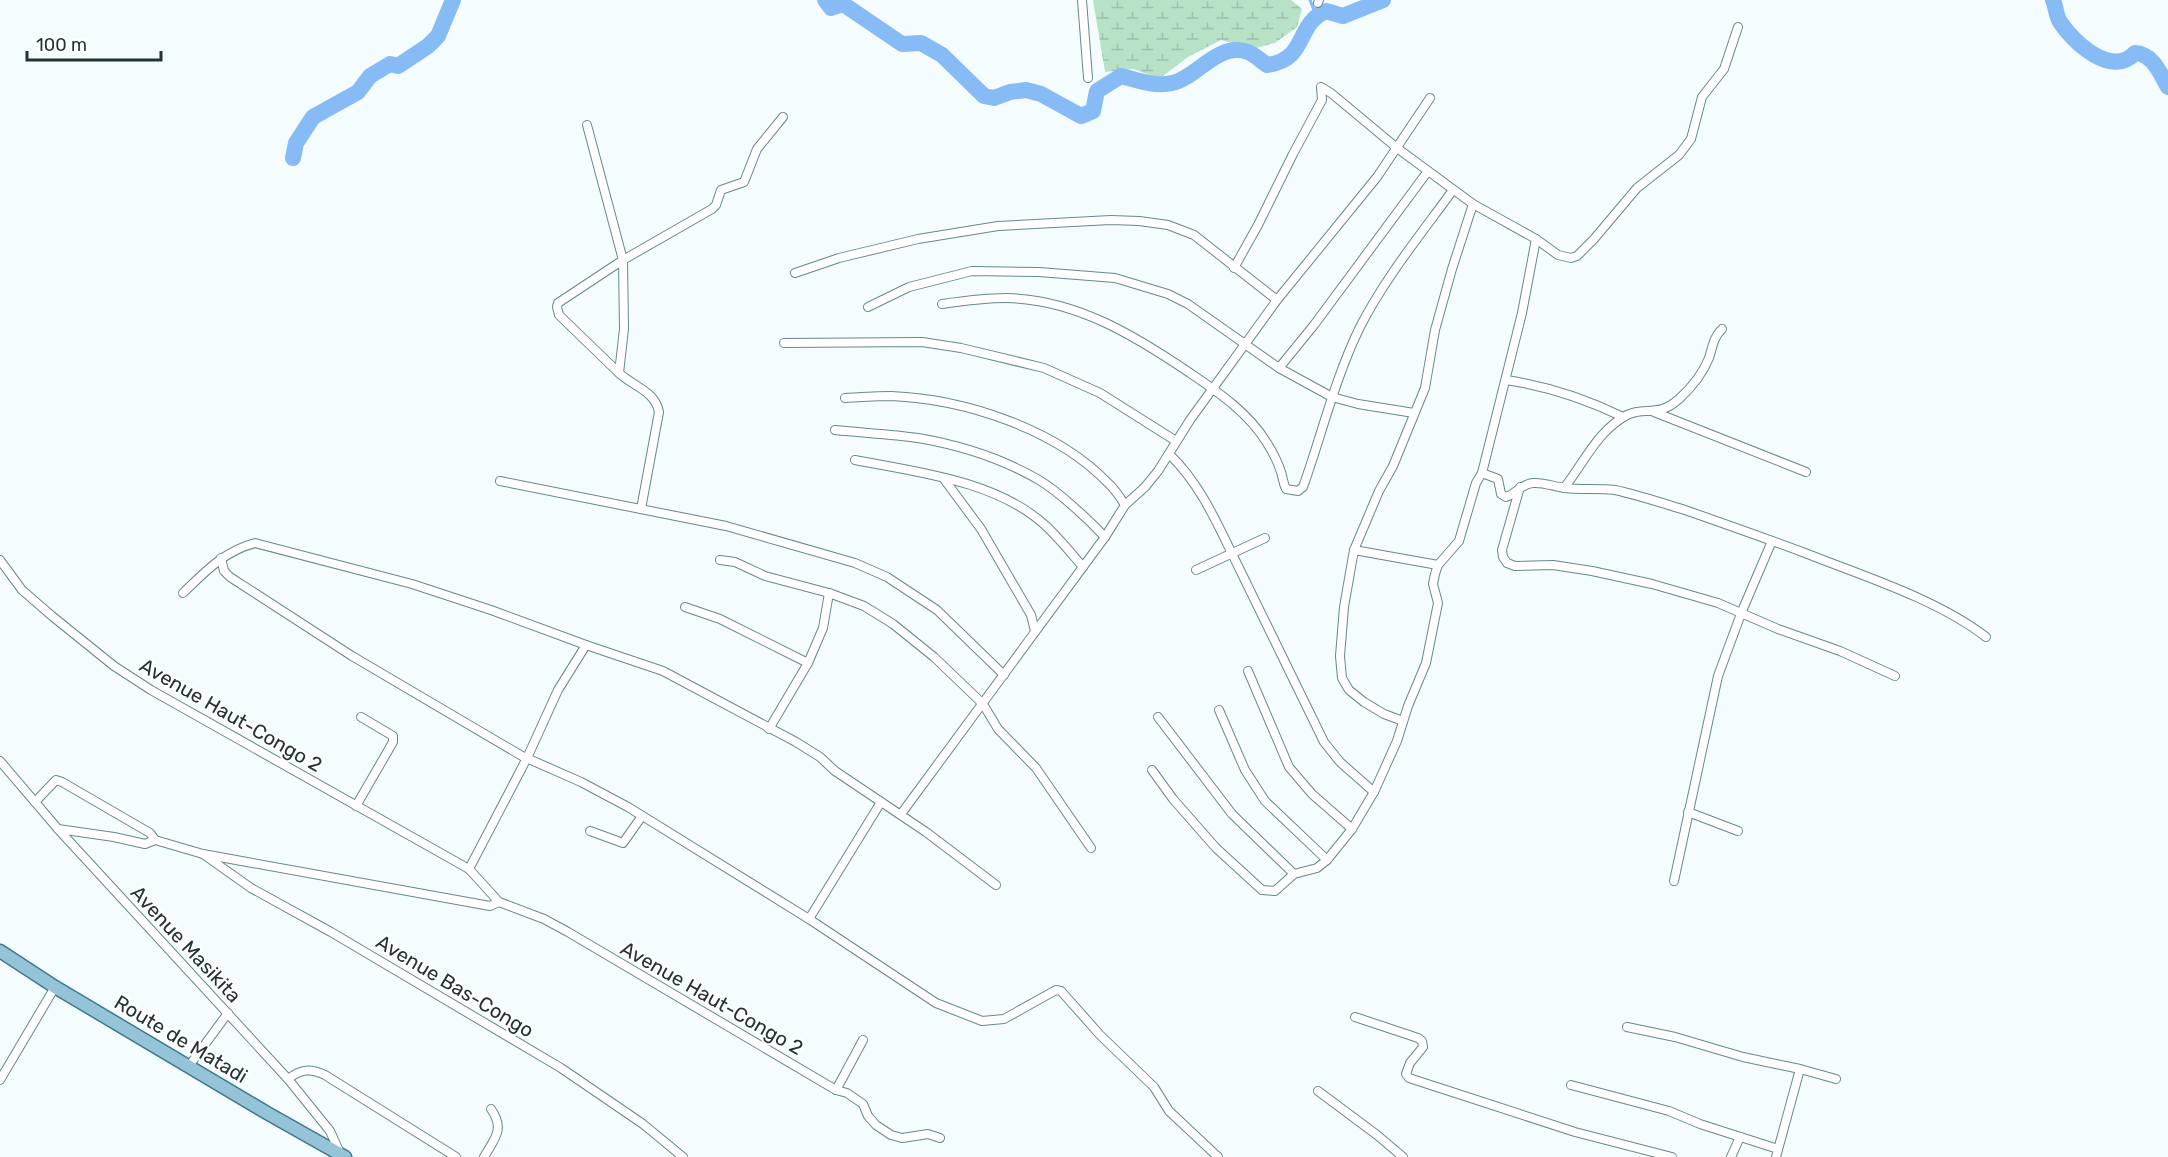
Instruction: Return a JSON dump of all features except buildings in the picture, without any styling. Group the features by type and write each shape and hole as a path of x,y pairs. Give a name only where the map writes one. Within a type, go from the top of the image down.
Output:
{"main road":[{"name":"Route de Matadi","path":"0,951 55,987 342,1156"}],"street":[{"path":"1082,0 1088,78"},
{"path":"1234,268 1322,100 1321,87 1397,148 1473,204 1536,239 1558,255 1571,258 1577,256 1637,188 1679,155 1691,139 1702,97 1724,69 1738,27"},
{"path":"901,814 1105,537 1125,505 1145,487 1277,300 1370,186 1430,98"},
{"path":"641,509 660,412 656,400 628,381 559,315 557,307 562,300 622,260 712,209 716,205 721,190 744,182 757,149 783,117"},
{"path":"587,125 622,260 624,329 620,373"},
{"path":"1279,368 1314,326 1428,171"},
{"path":"942,304 987,298 1008,298 1068,308 1102,320 1133,335 1213,388 1256,428 1267,443 1281,471 1286,489 1292,492 1298,491 1303,488 1332,397 1360,328 1375,301 1453,190"},
{"path":"1403,721 1384,714 1348,690 1342,678 1340,656 1344,607 1354,550 1379,491 1393,466 1425,388 1435,330 1473,204"},
{"path":"795,273 839,258 918,239 986,228 1111,220 1168,225 1194,235 1277,300"},
{"path":"1152,770 1173,799 1216,848 1262,890 1275,891 1294,874 1317,868 1327,860 1352,829 1374,792 1426,663 1438,603 1433,584 1438,565 1459,541 1476,483 1482,472 1522,313 1536,239"},
{"path":"868,307 909,287 972,271 1039,272 1115,278 1168,294 1188,304 1279,368 1332,397 1358,404 1413,413"},
{"path":"1563,488 1579,469 1601,433 1632,413 1663,410 1678,399 1696,379 1709,357 1715,335 1722,328"},
{"path":"784,343 922,342 1017,362 1044,369 1100,393 1176,441"},
{"path":"1506,380 1537,385 1598,405 1623,417"},
{"path":"845,398 891,396 919,399 954,405 1023,426 1071,452 1109,484 1125,505"},
{"path":"1653,412 1806,472"},
{"path":"835,430 917,438 1004,462 1041,481 1090,521 1105,537"},
{"path":"1169,454 1182,466 1195,485 1232,554 1324,742 1340,762 1374,792"},
{"path":"855,460 943,478 1002,497 1029,512 1045,525 1083,567"},
{"path":"1482,472 1498,479 1504,496 1509,496 1520,487 1532,483 1546,483 1563,488 1616,491 1660,502 1864,576 1949,612 1966,621 1986,637"},
{"path":"943,478 981,529 1031,615 1035,631"},
{"path":"500,481 726,526 855,563 887,577 938,610 1004,675"},
{"path":"1520,487 1502,550 1507,563 1515,566 1553,565 1652,584 1742,611 1778,629 1840,651 1895,676"},
{"path":"1196,570 1265,538"},
{"path":"1674,881 1718,676 1742,611 1772,541"},
{"path":"183,593 220,558 240,547 255,543 412,584 663,671 810,750 835,771 901,814 996,885"},
{"path":"1354,550 1438,565"},
{"path":"220,558 224,571 230,577 351,656 527,758 581,782 642,816 809,919 936,1003 982,1021 1004,1019 1056,990 1061,991 1100,1035 1154,1087 1170,1111 1218,1157"},
{"name":"Avenue Haut-Congo 2","path":"0,560 5,570 22,590 114,666 151,690 469,869 499,902 544,919 568,932 836,1090 847,1093 863,1104 868,1116 876,1125 891,1135 902,1138 928,1134 940,1138"},
{"path":"720,560 735,562 765,576 829,593 864,606 893,624 934,657 983,704 998,729 1036,768 1091,848"},
{"path":"769,729 808,663 822,628 829,593"},
{"path":"685,606 720,619 808,663"},
{"path":"469,869 527,758 558,690 586,645"},
{"path":"1248,671 1289,767 1312,795 1352,829"},
{"path":"1219,710 1245,770 1265,801 1327,860"},
{"path":"356,806 393,742 393,736 389,732 361,717"},
{"path":"1158,717 1232,814 1294,874"},
{"name":"Avenue Masikita","path":"0,761 58,829 288,1079 330,1131 342,1156"},
{"path":"35,802 56,780 150,833 155,840"},
{"path":"809,919 881,802"},
{"path":"1688,812 1738,831"},
{"path":"590,831 623,843 642,816"},
{"path":"58,829 145,844 155,840 203,854 490,906 499,902"},
{"name":"Avenue Bas-Congo","path":"203,854 251,888 331,932 561,1068 643,1124 683,1157"},
{"path":"0,1080 55,987"},
{"path":"189,1066 228,1013"},
{"path":"1355,1017 1422,1041 1423,1047 1410,1063 1407,1074 1409,1078 1575,1132 1672,1157"},
{"path":"1627,1027 1675,1037 1752,1060 1800,1069 1836,1079"},
{"path":"836,1090 863,1040"},
{"path":"1571,1085 1669,1111 1777,1153 1800,1069"},
{"path":"288,1079 299,1071 307,1070 325,1075 456,1157"},
{"path":"1318,1091 1377,1134 1403,1157"},
{"path":"484,1157 499,1130 498,1119 491,1109"},
{"path":"1731,1157 1740,1137"}],"green space":[{"path":"1093,0 1291,0 1302,9 1297,27 1275,43 1253,49 1221,40 1188,57 1159,79 1134,69 1105,72"}],"waterway":[{"path":"293,158 296,143 313,117 358,92 370,76 390,64 398,66 428,46 438,36 453,0"},
{"path":"825,0 831,8 843,4 902,44 921,43 942,55 984,96 994,98 1010,92 1026,90 1041,94 1081,116 1093,111 1097,91 1121,76 1153,84 1172,83 1181,80 1217,56 1237,50 1250,53 1267,65 1280,62 1296,49 1309,24 1316,17 1326,11 1343,16 1383,0"},
{"path":"1310,0 1316,15"},
{"path":"2053,0 2060,22 2084,48 2105,60 2116,62 2126,60 2135,53 2141,54 2155,65 2168,87"}]}
